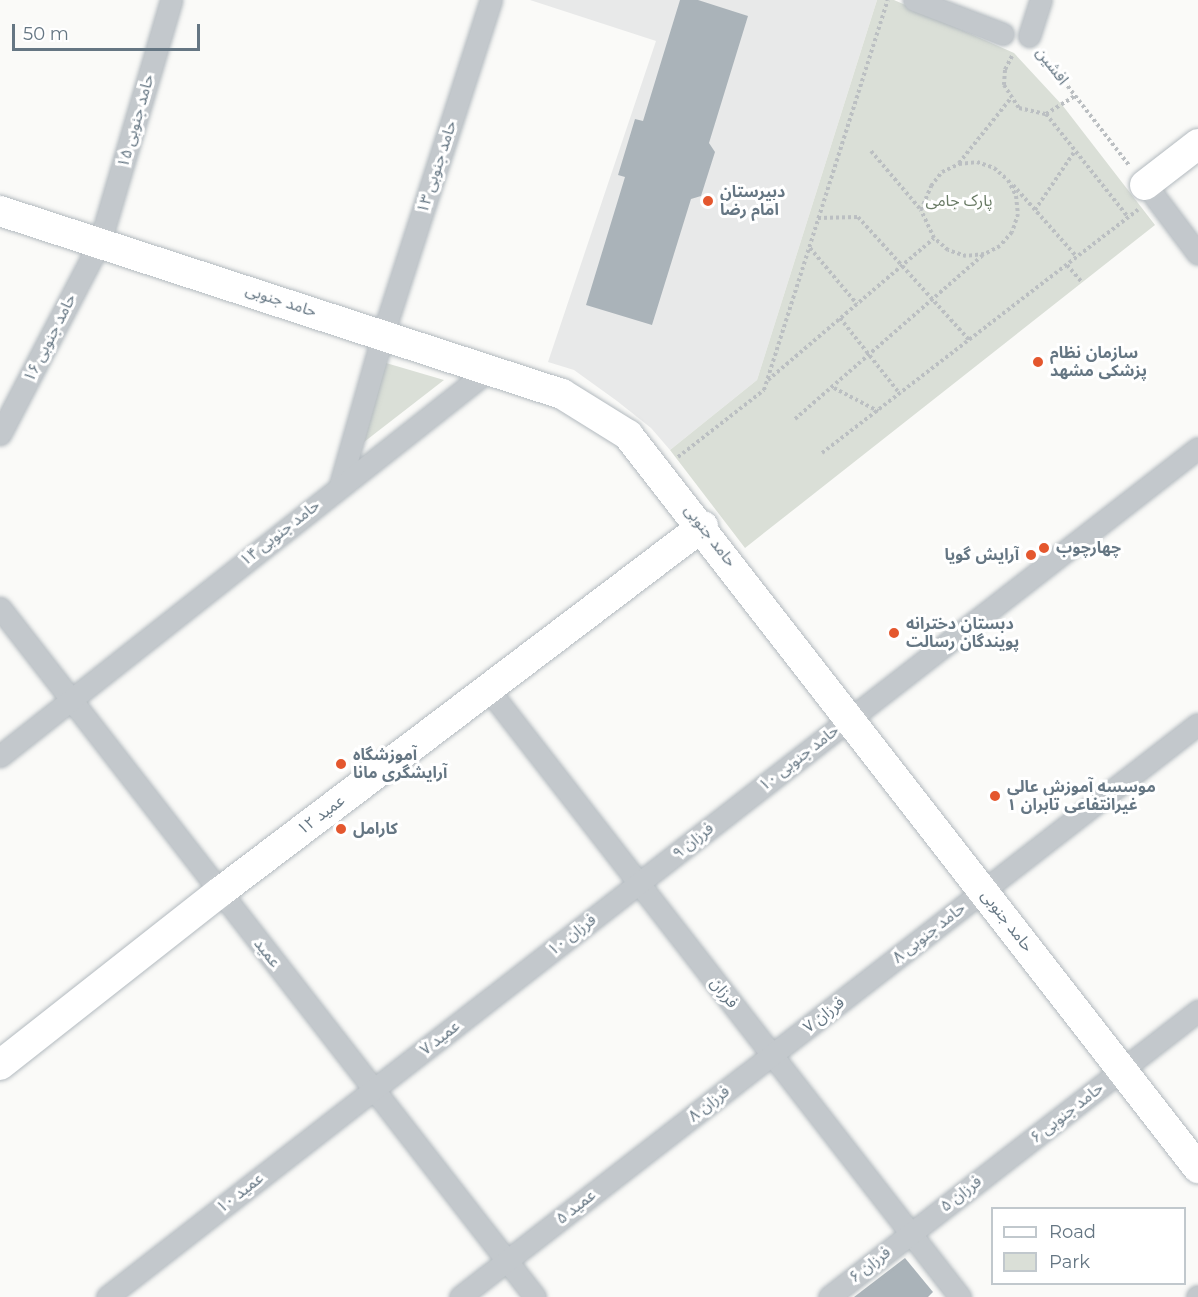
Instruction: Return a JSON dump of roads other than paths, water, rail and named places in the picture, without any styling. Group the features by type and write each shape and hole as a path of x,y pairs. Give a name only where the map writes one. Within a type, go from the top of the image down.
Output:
{"street":[{"name":"حامد جنوبی ۱۵","path":"100,242 171,0"},
{"name":"حامد جنوبی ۱۳","path":"340,485 383,334 491,0"},
{"path":"914,0 1003,34"},
{"path":"1029,36 1041,0"},
{"path":"1198,144 1150,191 1198,254"},
{"name":"حامد جنوبی","path":"0,211 562,394 628,435 703,526 1198,1168"},
{"name":"حامد جنوبی ۱۶","path":"0,434 100,242"},
{"name":"حامد جنوبی ۱۴","path":"0,756 340,485 490,369"},
{"name":"حامد جنوبی ۱۰","path":"748,798 1198,448"},
{"name":"عمید ۱۲","path":"0,1065 220,892 703,526"},
{"name":"عمید","path":"0,608 535,1297"},
{"name":"فرزان","path":"488,689 960,1297"},
{"name":"حامد جنوبی ۸","path":"875,975 1194,727"},
{"name":"فرزان ۹","path":"639,884 748,798"},
{"name":"فرزان ۱۰","path":"506,987 639,884"},
{"name":"فرزان ۷","path":"772,1055 875,975"},
{"name":"عمید ۷","path":"374,1089 506,987"},
{"name":"حامد جنوبی ۶","path":"1011,1155 1198,1011"},
{"name":"فرزان ۸","path":"646,1153 772,1055"},
{"name":"عمید ۱۰","path":"107,1297 374,1089"},
{"name":"عمید ۵","path":"460,1297 646,1153"},
{"name":"فرزان ۵","path":"911,1233 1011,1155"},
{"name":"فرزان ۶","path":"829,1297 911,1233"}],"place":[{"name":"دبیرستان امام رضا","path":"708,201"},
{"name":"سازمان نظام پزشکی مشهد","path":"1038,362"},
{"name":"چهارچوب","path":"1044,548"},
{"name":"آرایش گویا","path":"1031,555"},
{"name":"دبستان دخترانه پویندگان رسالت","path":"894,633"},
{"name":"آموزشگاه آرایشگری مانا","path":"341,764"},
{"name":"موسسه آموزش عالی غیرانتفاعی تابران ۱","path":"995,796"},
{"name":"کارامل","path":"341,829"}],"park label":[{"name":"پارک جامی","path":"959,201"}]}
